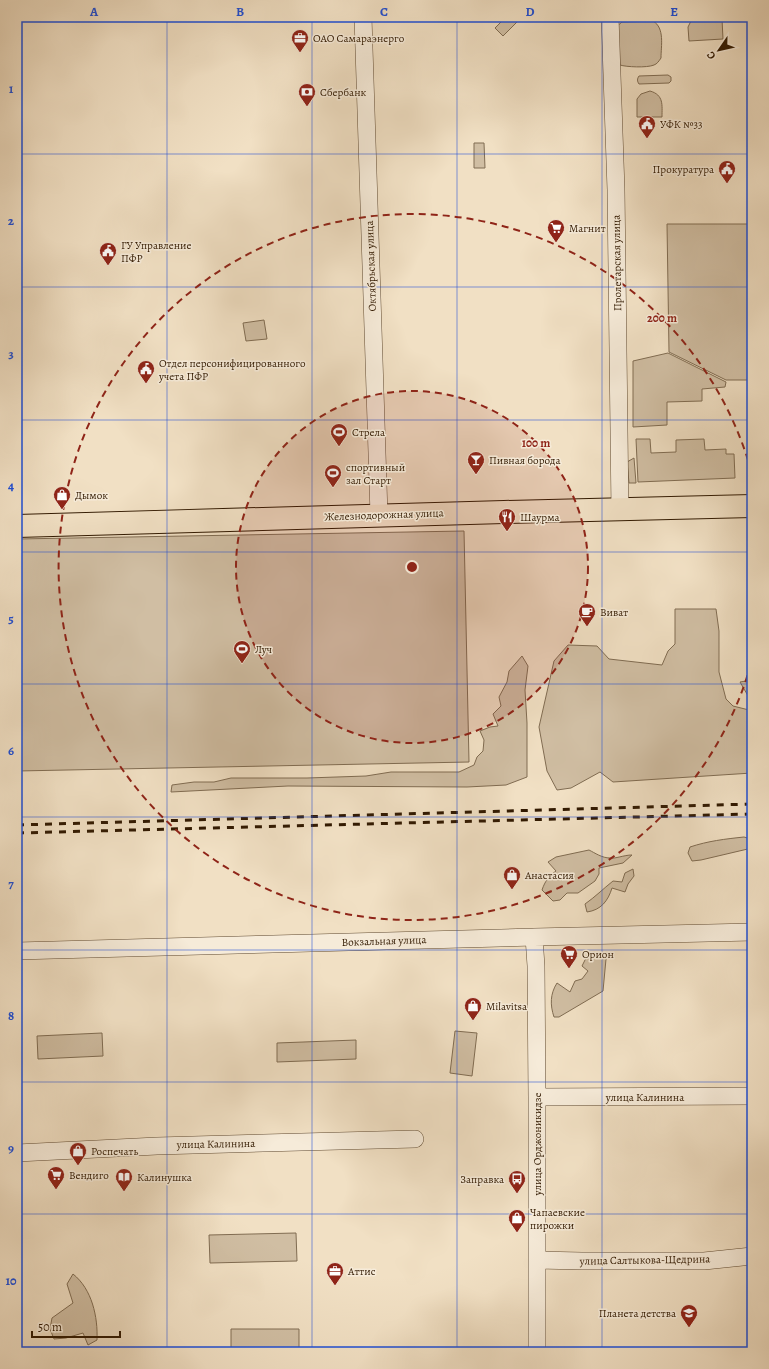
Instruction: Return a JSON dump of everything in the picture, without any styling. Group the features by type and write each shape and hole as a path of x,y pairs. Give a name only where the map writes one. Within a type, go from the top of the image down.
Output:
{"main road":[{"name":"Железнодорожная улица","path":"17,526 752,506"}],"street":[{"name":"Октябрьская улица","path":"364,17 379,515"},
{"name":"Пролетарская улица","path":"610,17 616,190 620,510"},
{"name":"Вокзальная улица","path":"17,951 752,932"},
{"name":"улица Орджоникидзе","path":"534,937 536,966 538,1097 537,1352"},
{"name":"улица Калинина","path":"538,1097 752,1096"},
{"name":"улица Калинина","path":"17,1153 157,1146 415,1139"},
{"name":"улица Салтыкова-Щедрина","path":"537,1260 704,1261 752,1256"}],"shaded area":[{"path":"506,17 514,17 518,21 503,36 495,28"},
{"path":"722,19 723,39 689,41 688,27 691,21"},
{"path":"653,21 657,24 661,33 661,58 659,61 655,65 647,67 620,65 616,27 622,22"},
{"path":"668,75 671,77 671,81 669,83 639,84 638,81 639,76"},
{"path":"650,91 658,95 660,98 662,105 662,117 637,117 637,99 641,94"},
{"path":"474,143 484,143 485,168 474,168"},
{"path":"667,224 752,224 752,380 726,380 669,352"},
{"path":"264,320 267,339 246,341 243,323"},
{"path":"668,353 726,382 725,387 702,389 702,401 667,402 667,425 633,427 633,361"},
{"path":"636,439 650,439 651,453 676,452 676,440 704,439 705,450 726,449 726,454 734,454 735,478 638,482"},
{"path":"634,458 636,483 629,483 627,462"},
{"name":"Луч","path":"464,531 469,762 17,771 17,539"},
{"path":"675,609 716,609 719,631 719,672 726,699 733,706 749,710 751,701 740,682 752,680 752,773 613,782 600,772 571,788 557,790 547,771 539,727 554,661 568,645 597,646 609,659 662,665 668,651 675,644"},
{"path":"522,656 528,666 525,690 527,723 527,777 506,785 467,787 288,786 171,792 172,785 194,782 214,782 231,778 307,778 366,776 391,772 459,772 474,765 477,757 483,751 484,740 480,731 498,726 493,714 501,706 499,697 507,682 509,671"},
{"path":"744,837 751,839 752,848 692,861 688,853 690,847 697,845 717,840"},
{"path":"589,850 607,858 632,855 623,863 599,868 599,874 595,881 578,893 567,893 560,900 553,901 542,890 544,884 556,871 548,862 556,857"},
{"path":"633,869 634,876 628,884 625,892 612,888 606,901 600,907 587,912 585,904 613,881 622,882 625,873"},
{"path":"604,953 606,959 603,991 559,1017 554,1017 551,1000 557,983 570,992 575,981 582,979 588,971 582,966 588,954"},
{"path":"455,1031 477,1033 472,1076 450,1073"},
{"path":"102,1033 103,1056 38,1059 37,1036"},
{"path":"356,1040 356,1059 277,1062 277,1043"},
{"path":"296,1233 297,1261 210,1263 209,1235"},
{"path":"73,1274 85,1287 95,1313 97,1340 88,1345 83,1333 66,1338 54,1339 50,1329 52,1318 73,1303 67,1284"},
{"path":"231,1329 299,1329 299,1352 231,1352"}],"railway":[{"path":"17,825 752,804"},
{"path":"17,833 752,814"}],"place":[{"name":"ОАО Самараэнерго","path":"300,53"},
{"name":"Сбербанк","path":"307,107"},
{"name":"УФК №33","path":"647,139"},
{"name":"Прокуратура","path":"727,184"},
{"name":"Магнит","path":"556,243"},
{"name":"ГУ Управление ПФР","path":"108,266"},
{"name":"Отдел персонифицированного учета ПФР","path":"146,384"},
{"name":"Стрела","path":"339,447"},
{"name":"Пивная борода","path":"476,475"},
{"name":"спортивный зал Старт","path":"333,488"},
{"name":"Дымок","path":"62,510"},
{"name":"Шаурма","path":"507,532"},
{"name":"Виват","path":"587,627"},
{"name":"Луч","path":"242,664"},
{"name":"Анастасия","path":"512,890"},
{"name":"Орион","path":"569,969"},
{"name":"Milavitsa","path":"473,1021"},
{"name":"Роспечать","path":"78,1166"},
{"name":"Вендиго","path":"56,1190"},
{"name":"Калинушка","path":"124,1192"},
{"name":"Заправка","path":"517,1194"},
{"name":"Чапаевские пирожки","path":"517,1233"},
{"name":"Аттис","path":"335,1286"},
{"name":"Планета детства","path":"689,1328"}]}
